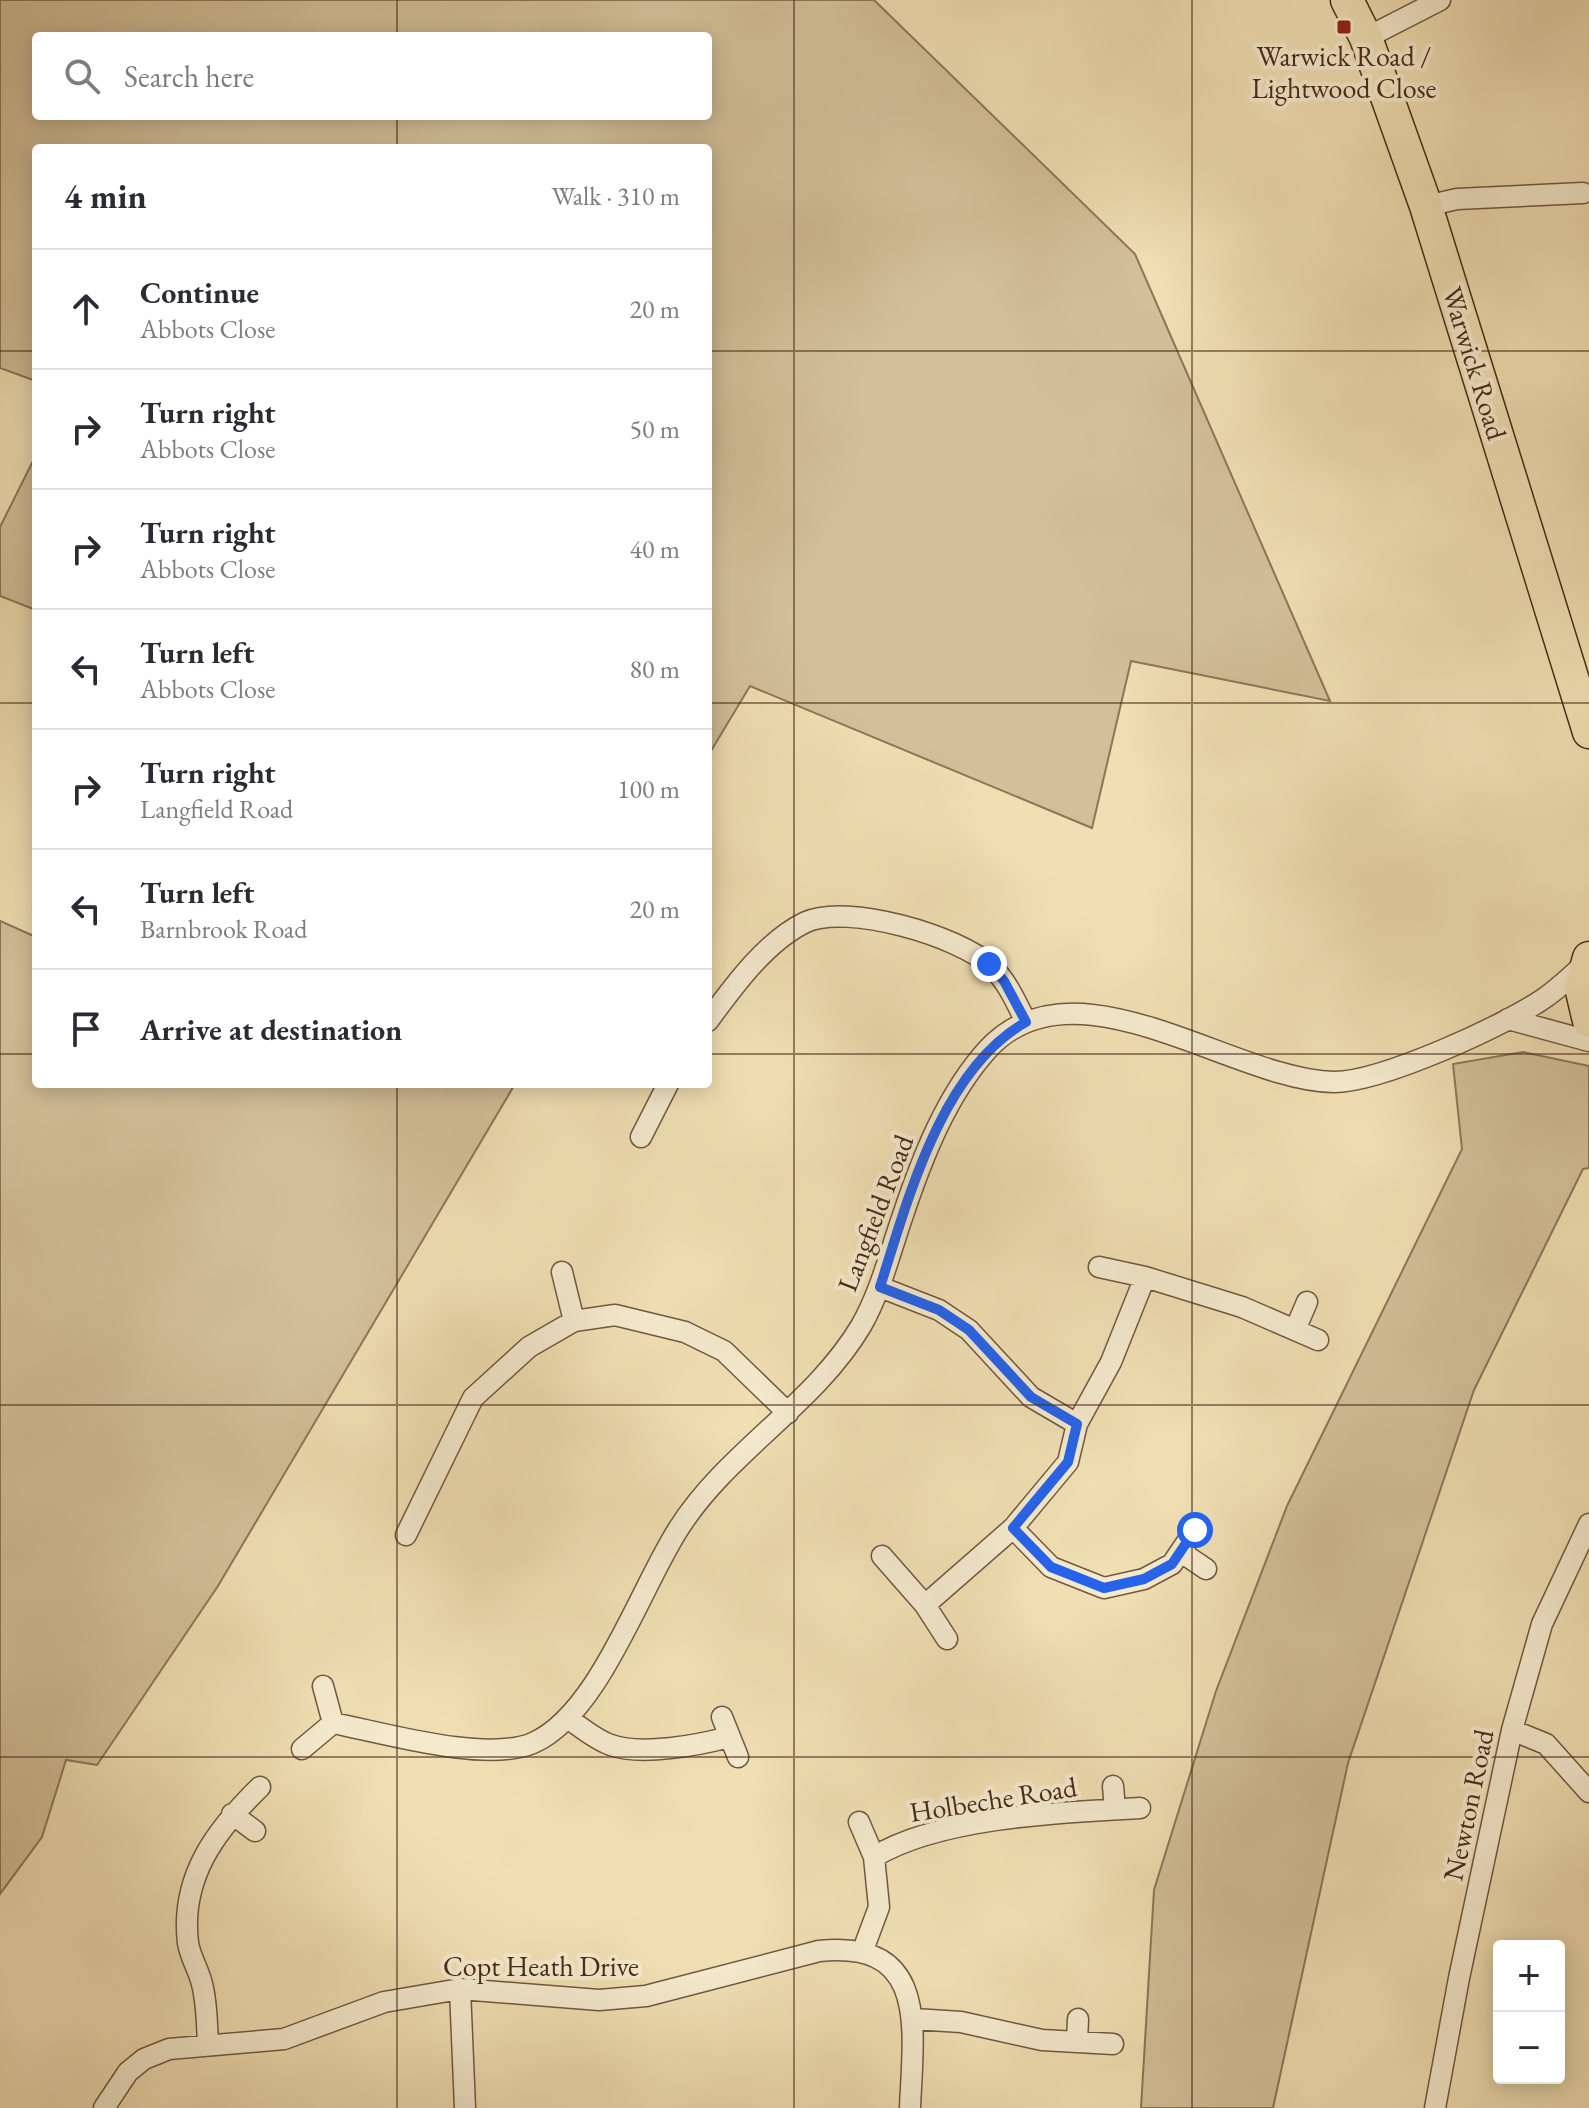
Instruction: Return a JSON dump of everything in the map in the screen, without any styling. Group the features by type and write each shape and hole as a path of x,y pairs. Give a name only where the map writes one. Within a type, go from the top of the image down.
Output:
{"main road":[{"name":"Warwick Road","path":"1347,0 1366,38 1426,206 1589,732"},
{"path":"1587,961 1581,987 1589,1021"}],"street":[{"path":"1366,38 1440,0"},
{"path":"1426,206 1457,199 1583,193"},
{"path":"712,1016 780,938 807,922 821,918 890,923 962,946 989,964 1004,981 1026,1022"},
{"name":"Langfield Road","path":"333,1723 479,1750 509,1751 537,1742 569,1719 591,1689 678,1529 740,1457 788,1413 860,1328 880,1287 929,1148 954,1098 988,1049 1026,1022 1060,1013 1091,1016 1195,1040 1295,1076 1338,1082 1381,1073 1508,1019 1544,998 1587,961"},
{"path":"1508,1019 1589,1041"},
{"path":"641,1137 666,1088"},
{"path":"1099,1267 1145,1277 1242,1307 1318,1340"},
{"path":"562,1272 574,1321"},
{"path":"925,1605 1013,1528 1068,1462 1077,1424 1111,1362 1145,1277"},
{"path":"880,1287 939,1310 969,1330 1031,1397 1077,1424"},
{"path":"1295,1330 1307,1302"},
{"path":"406,1535 473,1398 529,1347 574,1321 615,1315 685,1332 724,1351 788,1413"},
{"name":"Newton Road","path":"1435,2108 1459,1978 1512,1730 1542,1624 1589,1524"},
{"path":"1013,1528 1051,1567 1104,1588 1144,1579 1172,1564 1195,1530"},
{"path":"1181,1552 1206,1569"},
{"path":"882,1556 925,1605 947,1639"},
{"path":"302,1749 333,1723 323,1686"},
{"path":"569,1719 609,1745 627,1750 703,1744 725,1727 738,1757"},
{"path":"1512,1730 1546,1744 1589,1792"},
{"name":"Holbeche Road","path":"1113,1786 1115,1809"},
{"path":"208,2045 202,1985 188,1943 190,1888 203,1853 232,1814 260,1787"},
{"name":"Holbeche Road","path":"874,1857 898,1842 986,1823 1140,1808"},
{"path":"232,1814 255,1831"},
{"path":"859,1822 874,1857 879,1907 863,1950 884,1962 902,1981 914,2019 910,2108"},
{"name":"Copt Heath Drive","path":"104,2108 116,2087 144,2059 169,2049 284,2039 384,2002 460,1989 599,2000 646,1996 819,1951 863,1950"},
{"path":"460,1989 465,2108"},
{"path":"914,2019 961,2022 1042,2040 1113,2044"},
{"path":"1077,2042 1078,2019"}],"shaded area":[{"path":"0,0 874,0 1135,254 1330,701 1131,661 1092,828 750,686 712,749 712,144 32,144 32,380 0,368"},
{"path":"32,463 32,608 0,596 0,527"},
{"path":"0,921 32,935 32,1088 513,1088 218,1586 97,1765 66,1760 42,1837 0,1894"},
{"path":"1523,1052 1589,1066 1589,1168 1583,1169 1474,1390 1348,1763 1273,2108 1141,2108 1154,1890 1216,1691 1287,1506 1462,1149 1453,1064"}],"place":[{"name":"Warwick Road / Lightwood Close","path":"1344,27"}],"route":[{"path":"989,964 1004,981 1026,1022 988,1049 954,1098 929,1148 903,1213 880,1287 939,1310 969,1330 1031,1397 1077,1424 1068,1462 1013,1528 1051,1567 1104,1588 1144,1579 1172,1564 1195,1530"}]}
